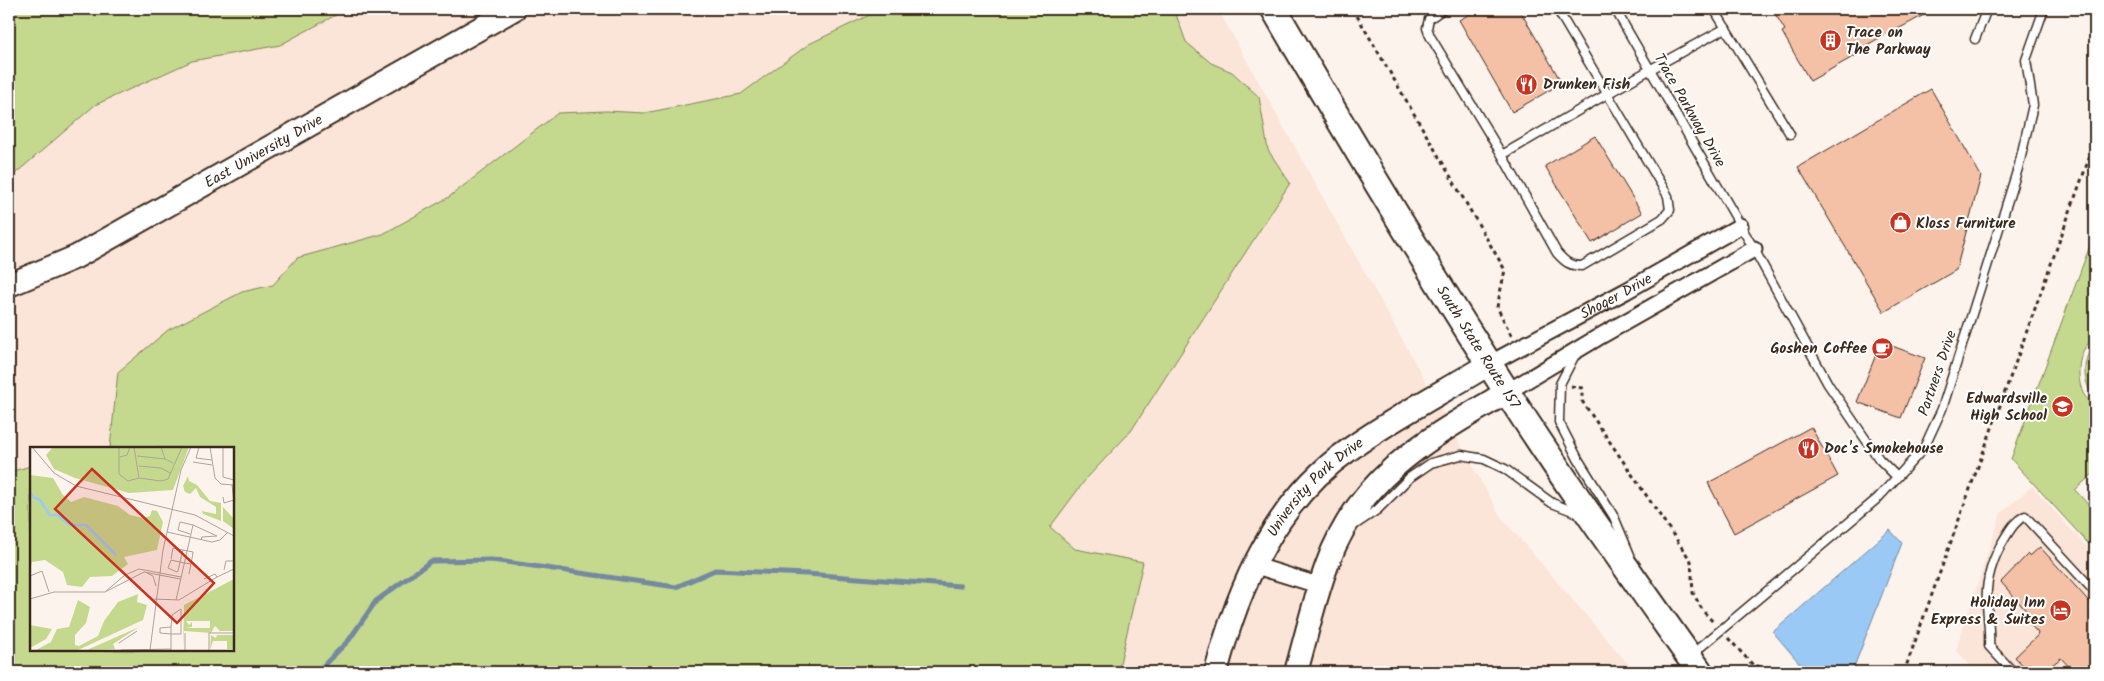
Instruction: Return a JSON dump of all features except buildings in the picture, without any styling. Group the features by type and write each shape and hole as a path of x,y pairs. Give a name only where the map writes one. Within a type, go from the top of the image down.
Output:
{"main road":[{"name":"South State Route 157","path":"1274,9 1348,136 1489,364 1591,518 1695,664"}],"street":[{"name":"East University Drive","path":"9,285 76,257 514,9"},
{"name":"Shoger Drive","path":"1489,364 1626,291 1740,226"},
{"name":"Shoger Drive","path":"1507,392 1578,349 1754,249"},
{"name":"University Park Drive","path":"1216,672 1233,616 1253,565 1290,506 1316,478 1349,449 1489,364"},
{"path":"1296,672 1327,565 1340,536 1363,500 1384,475 1405,456 1427,440 1507,392"},
{"path":"1253,565 1321,586"}],"lane":[{"path":"1443,9 1429,19 1427,28 1430,36 1502,155 1557,253 1572,266 1582,266 1662,219 1670,210 1668,196 1557,9"},
{"name":"Trace Parkway Drive","path":"1615,9 1754,249 1828,384 1879,459 1897,478"},
{"path":"1714,9 1790,134"},
{"path":"1975,39 1987,9"},
{"name":"Partners Drive","path":"1695,664 1721,631 1878,498 1924,448 1942,409 2019,165 2034,105 2026,60 2044,9"},
{"path":"1502,155 1650,69 1726,28"},
{"path":"1578,349 1560,384 1559,422 1578,459 1614,517 1649,600"},
{"path":"1340,536 1377,510 1409,478 1431,463 1461,455 1484,459 1505,469 1552,503 1591,518"},
{"path":"2013,672 1989,646 1991,629 1987,603 1988,577 1998,549 2016,521 2025,516 2095,592"}],"path":[{"path":"1353,9 1505,270 1497,307 1506,329 1518,347"},
{"path":"1904,672 2095,142"},
{"path":"1560,384 1582,388 1582,401 1691,561 1693,592 1704,611 1753,664 1782,672"}],"shaded area":[{"path":"9,9 1218,9 1501,517 1635,672 9,672"},
{"path":"2032,486 2095,556 2095,672 1976,672 1956,650 2001,513"}],"green space":[{"path":"9,9 347,9 280,45 192,61 95,105 9,179"},
{"path":"882,9 1174,9 1186,42 1211,63 1232,72 1259,97 1268,150 1290,183 1131,431 1086,479 1050,527 1075,549 1143,562 1118,672 9,672 9,472 30,466 30,651 234,651 234,447 110,447 118,372 168,330 242,292 273,285 297,258 383,234 449,197 558,113 606,111 645,113 741,94 809,44"},
{"name":"Edwardsville High School","path":"2095,232 2095,339 2089,343 2082,354 2079,377 2087,399 2095,405 2095,472 2075,490 2095,512 2095,551 2011,459"},
{"path":"2095,345 2095,397 2088,386 2085,364 2090,350"}],"water":[{"path":"1890,530 1902,543 1852,672 1807,672 1773,632"}],"waterway":[{"path":"317,672 349,640 376,601 431,561 492,560 676,587 715,570 807,574 960,586"}],"place":[{"name":"Trace on The Parkway","path":"1830,41"},
{"name":"Drunken Fish","path":"1527,84"},
{"name":"Kloss Furniture","path":"1900,223"},
{"name":"Goshen Coffee","path":"1883,348"},
{"name":"Edwardsville High School","path":"2063,407"},
{"name":"Doc's Smokehouse","path":"1808,448"},
{"name":"Holiday Inn Express & Suites","path":"2061,611"}]}
